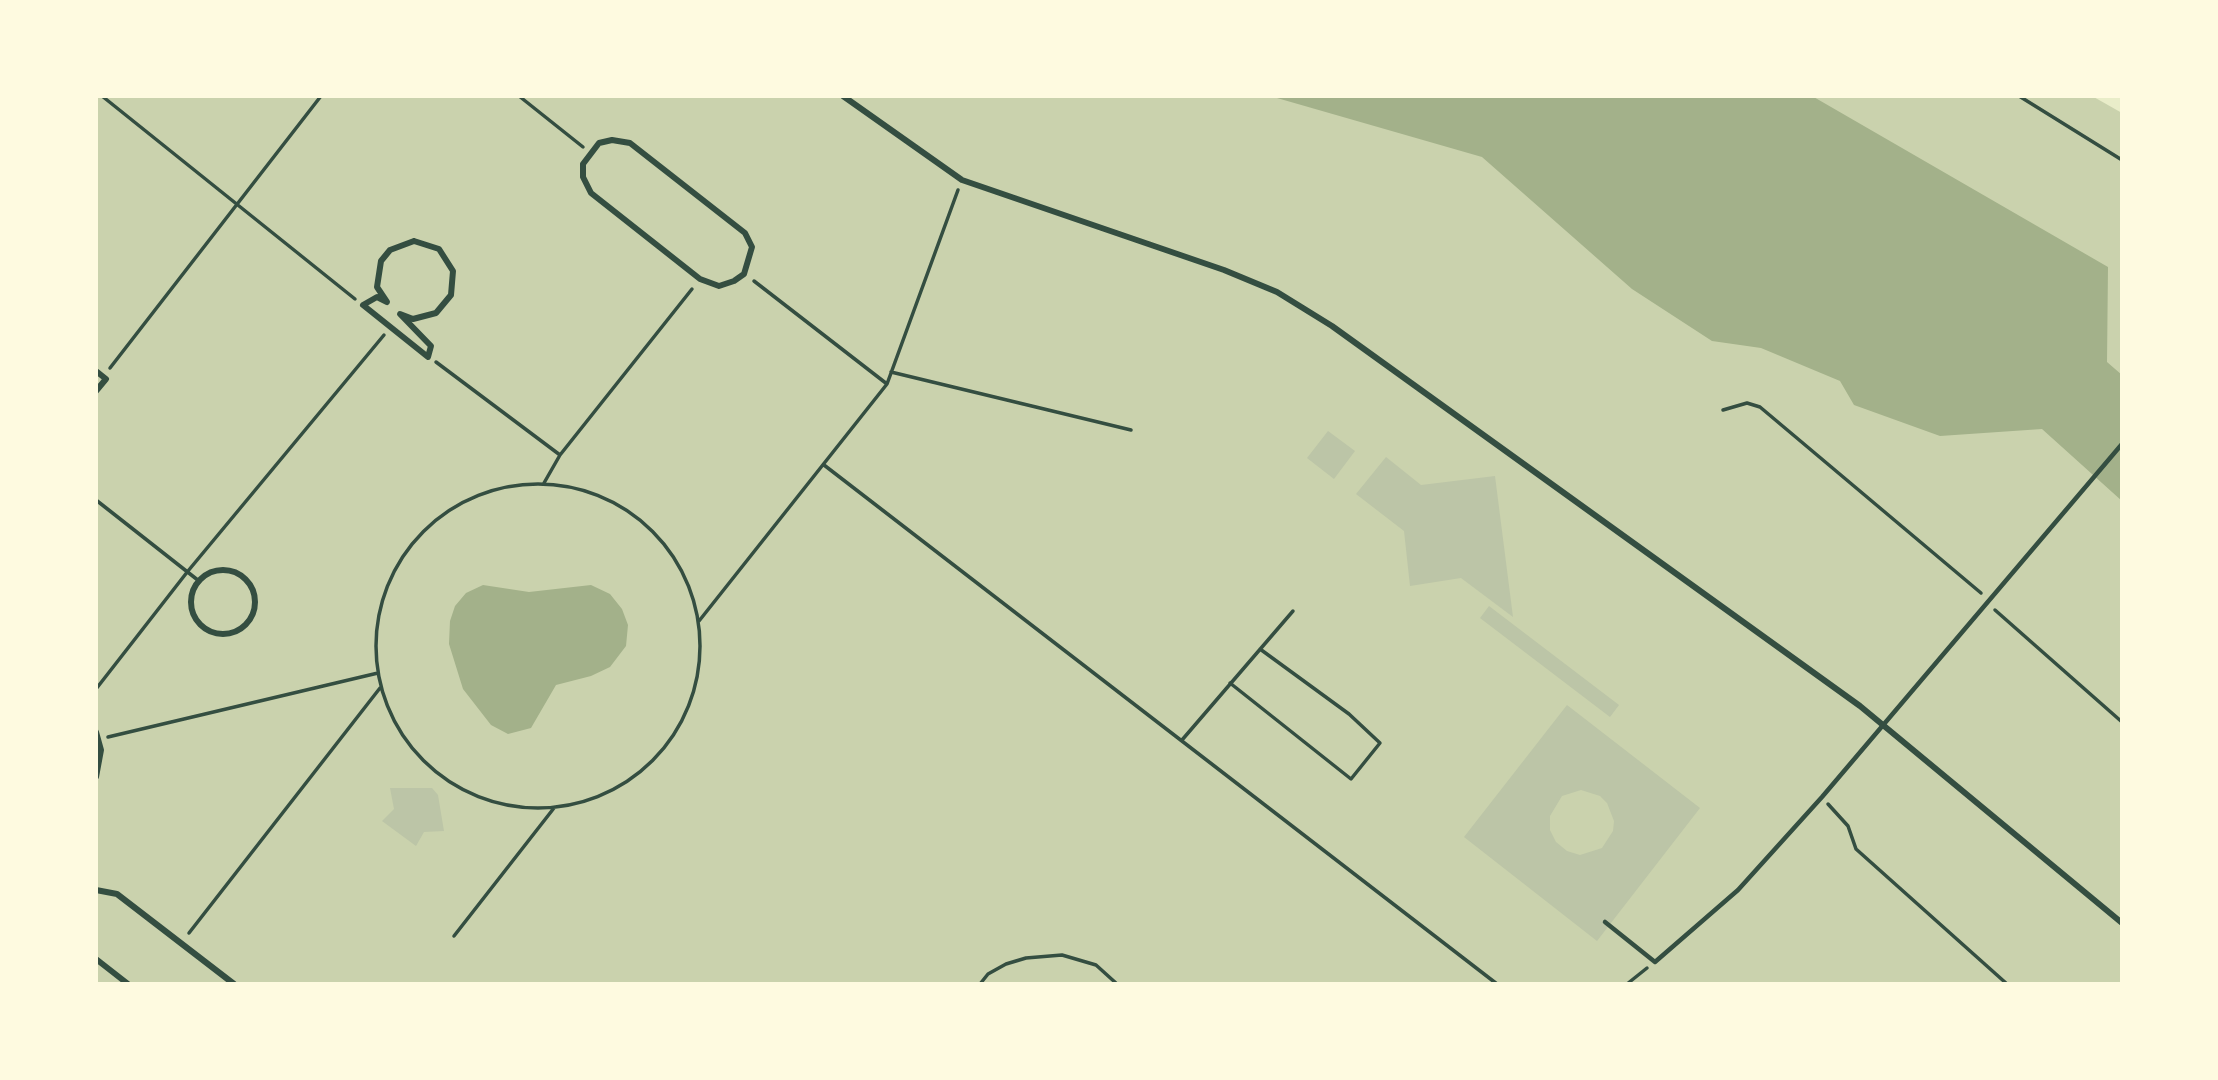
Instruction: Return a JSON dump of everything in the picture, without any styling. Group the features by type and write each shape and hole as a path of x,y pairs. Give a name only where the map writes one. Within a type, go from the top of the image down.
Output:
{"street":[{"path":"842,96 962,180 1224,270 1277,292 1332,326 1882,724 2122,923"},
{"path":"612,139 629,143 745,233 751,247 744,274 719,286 700,279 591,192 583,177 583,164 590,152 599,143 612,139"},
{"path":"414,241 439,249 453,271 454,283 445,305 425,318 413,319 400,314 431,346 428,357 363,305 377,296 387,302 377,287 377,274 390,250 414,241"},
{"path":"96,371 106,379 96,391"},
{"path":"224,569 244,577 255,596 252,617 245,626 237,632 216,634 198,623 190,604 199,581 213,571 224,569"},
{"path":"96,776 100,764 98,736"},
{"path":"96,890 117,894 234,984"},
{"path":"96,959 128,984"}],"lane":[{"path":"1605,922 1655,962 1738,890 1822,797 1986,600 2122,444"}],"path":[{"path":"102,96 363,305"},
{"path":"103,377 321,96"},
{"path":"519,96 590,152"},
{"path":"2019,96 2122,160"},
{"path":"699,621 887,384 962,180"},
{"path":"744,274 887,384"},
{"path":"544,483 560,456 700,279"},
{"path":"96,689 188,571 390,328"},
{"path":"428,357 560,456"},
{"path":"891,372 1131,430"},
{"path":"1723,410 1747,403 1760,407 1986,600 2122,722"},
{"path":"824,466 1497,984"},
{"path":"544,483 572,486 598,495 622,507 644,524 679,567 699,621 701,647 698,674 692,702 681,727 644,768 620,786 579,803 554,808 530,808 482,799 443,778 414,751 399,731 381,687 375,654 381,602 402,555 419,534 440,516 489,491 544,483"},
{"path":"96,500 199,581"},
{"path":"1182,740 1293,611"},
{"path":"1230,682 1351,779 1380,743 1349,714 1260,649"},
{"path":"98,736 379,673"},
{"path":"181,943 381,687"},
{"path":"1822,797 1848,827 1856,849 2007,984"},
{"path":"454,936 554,808"},
{"path":"980,984 988,974 1006,964 1026,957 1062,955 1096,965 1117,984"},
{"path":"1627,984 1655,962"}],"shaded area":[{"path":"96,96 2092,96 2122,113 2122,984 96,984"},
{"path":"1270,96 1812,96 2108,267 2107,362 2122,375 2122,501 2042,429 1940,436 1854,405 1840,381 1761,348 1712,341 1632,289 1482,157"},
{"path":"483,585 529,592 591,585 610,594 622,609 628,625 626,646 610,667 591,676 556,685 531,728 508,734 491,725 463,689 449,644 450,621 455,606 466,593"}],"building":[{"path":"1328,431 1355,451 1334,479 1307,458"},
{"path":"1386,457 1421,485 1495,476 1513,617 1461,578 1410,586 1404,531 1356,494"},
{"path":"1489,606 1619,705 1610,717 1480,618"},
{"path":"1567,705 1700,808 1597,941 1464,837","holes":["1581,790 1600,796 1607,803 1614,821 1613,831 1602,848 1580,855 1567,851 1556,842 1550,830 1550,816 1562,796"]},
{"path":"390,788 432,788 438,795 444,831 424,832 416,846 382,821 394,809"}]}
